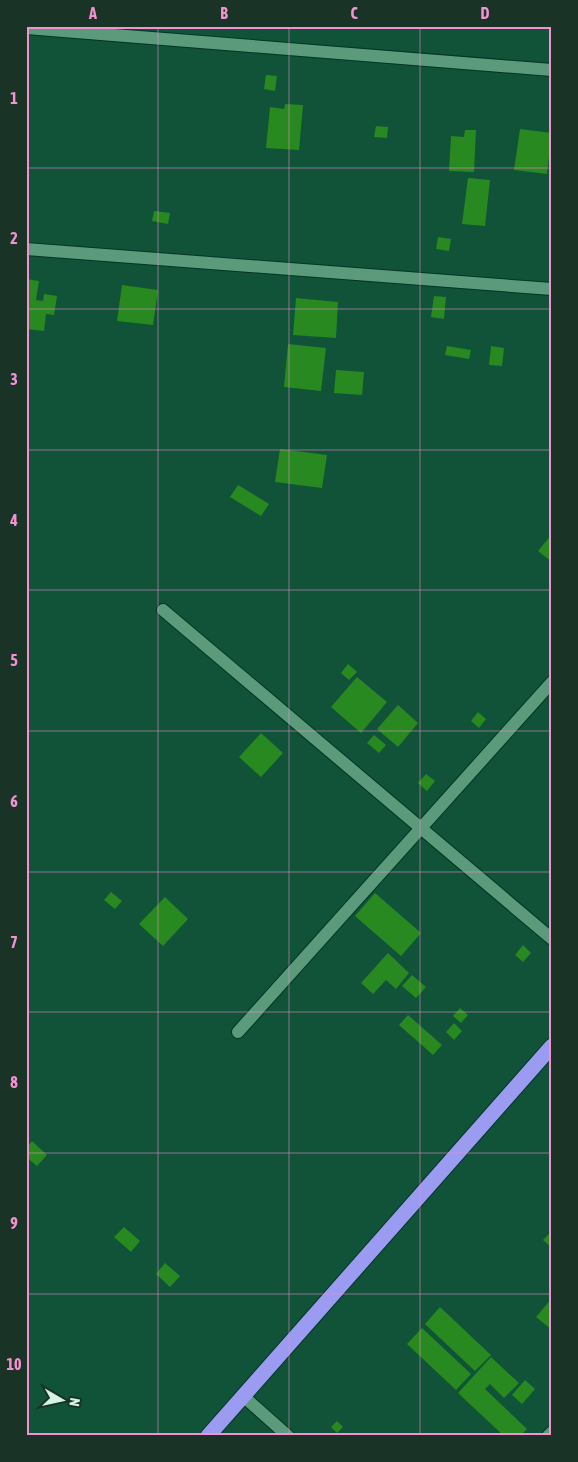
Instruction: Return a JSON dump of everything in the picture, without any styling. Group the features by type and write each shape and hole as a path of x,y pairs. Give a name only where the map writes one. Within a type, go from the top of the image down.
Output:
{"highway":[{"path":"208,1436 552,1046"}],"street":[{"path":"26,28 552,70"},
{"path":"26,249 552,289"},
{"path":"163,610 552,939"},
{"path":"238,1032 552,682"},
{"path":"243,1396 288,1436"},
{"path":"548,1436 552,1432"}],"building":[{"path":"266,75 277,76 275,91 264,89"},
{"path":"285,104 303,105 299,150 266,148 270,107 284,109"},
{"path":"376,126 388,127 387,138 374,137"},
{"path":"520,129 552,133 547,174 514,170"},
{"path":"465,130 476,130 474,172 449,171 451,136 464,137"},
{"path":"468,178 490,180 485,226 462,224"},
{"path":"154,211 170,213 168,224 152,221"},
{"path":"438,237 451,239 449,251 436,249"},
{"path":"26,279 39,281 36,300 43,301 44,294 57,296 54,315 46,314 44,331 26,329"},
{"path":"122,285 158,290 153,325 117,321"},
{"path":"434,296 446,297 444,319 431,317"},
{"path":"296,298 338,302 336,338 293,335"},
{"path":"288,344 326,348 321,391 284,387"},
{"path":"447,346 471,350 469,359 445,355"},
{"path":"491,346 504,348 502,366 489,365"},
{"path":"336,370 364,372 362,395 334,393"},
{"path":"280,449 327,455 322,488 275,482"},
{"path":"238,485 269,504 261,516 230,497"},
{"path":"552,534 552,562 538,551"},
{"path":"348,664 357,672 349,680 341,673"},
{"path":"357,677 387,702 361,733 331,707"},
{"path":"398,705 418,723 398,747 377,729"},
{"path":"478,712 486,719 479,728 471,721"},
{"path":"261,733 283,753 261,777 239,757"},
{"path":"374,735 386,745 379,753 367,743"},
{"path":"426,774 435,781 427,791 418,783"},
{"path":"111,892 122,901 115,909 104,900"},
{"path":"375,893 421,933 401,956 355,916"},
{"path":"165,897 188,919 163,946 139,924"},
{"path":"523,945 531,953 523,962 515,955"},
{"path":"388,953 409,973 396,989 386,980 373,994 361,983"},
{"path":"412,975 426,987 416,998 402,986"},
{"path":"460,1008 468,1015 461,1023 453,1016"},
{"path":"408,1015 442,1045 433,1055 399,1025"},
{"path":"454,1023 462,1031 454,1040 446,1032"},
{"path":"32,1141 47,1155 37,1166 26,1157 26,1148"},
{"path":"124,1227 140,1241 131,1252 114,1237"},
{"path":"552,1231 552,1248 543,1240"},
{"path":"165,1263 180,1276 170,1287 156,1274"},
{"path":"552,1298 552,1330 536,1317"},
{"path":"440,1307 491,1355 475,1371 425,1324"},
{"path":"422,1328 471,1374 456,1390 407,1344"},
{"path":"491,1357 519,1383 504,1398 490,1384 485,1389 527,1429 520,1436 504,1436 458,1393"},
{"path":"525,1380 535,1389 522,1404 512,1395"},
{"path":"337,1421 343,1427 337,1433 331,1427"}]}
